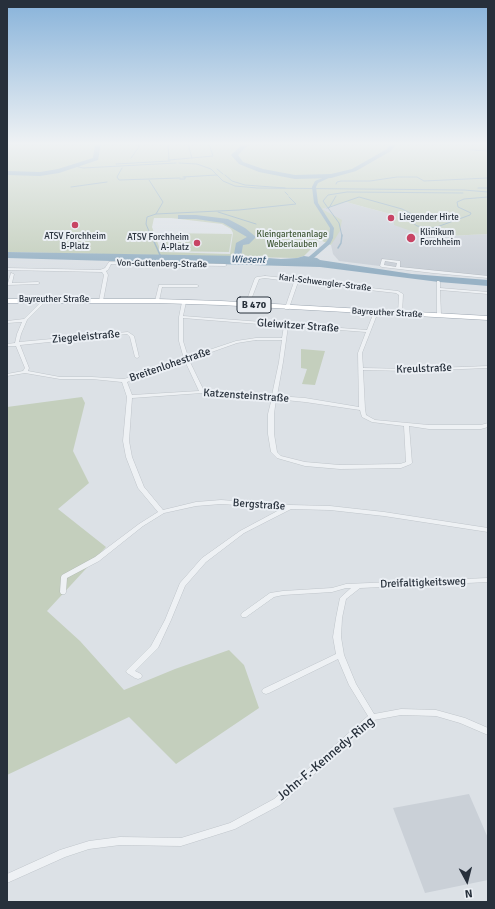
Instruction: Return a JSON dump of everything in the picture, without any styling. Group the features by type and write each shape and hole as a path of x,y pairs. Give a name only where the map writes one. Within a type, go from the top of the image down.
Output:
{"main road":[{"name":"Bayreuther Straße","path":"7,301 101,299 488,318"}],"street":[{"name":"Von-Guttenberg-Straße","path":"7,269 104,271 110,263 225,265"},
{"path":"398,268 488,277"},
{"name":"Bayreuther Straße","path":"101,299 106,275 104,271"},
{"path":"12,274 9,284 38,283"},
{"name":"Karl-Schwengler-Straße","path":"247,305 257,278 265,277 297,279 397,292 401,294 400,314"},
{"path":"287,308 297,279"},
{"path":"438,282 439,315"},
{"path":"157,301 160,286 197,286"},
{"path":"439,289 488,293"},
{"path":"25,372 27,368 17,343 25,320 45,300"},
{"path":"184,302 181,317 181,341 186,359 202,392"},
{"path":"376,312 360,353 362,409 364,416 374,421 437,427 481,427 488,425"},
{"name":"Gleiwitzer Straße","path":"181,317 368,331"},
{"path":"7,322 25,320"},
{"path":"286,325 275,397 270,414 274,452 279,457 289,461 305,464 340,467 401,466 409,463 406,424"},
{"name":"Ziegeleistraße","path":"17,343 128,333 132,336 137,358"},
{"name":"Breitenlohestraße","path":"7,375 25,372 60,378 92,378 124,382 236,342 256,339 284,339"},
{"path":"7,345 17,343"},
{"name":"Kreulstraße","path":"361,369 409,370 488,367"},
{"path":"124,382 130,397 126,441 129,457 141,488 162,512"},
{"name":"Katzensteinstraße","path":"130,397 202,392 275,397 362,409"},
{"name":"Bergstraße","path":"63,592 64,577 97,559 141,525 162,512 196,504 221,502 290,507 330,508 384,514 488,530"},
{"path":"138,676 130,671 154,648 168,620 182,585 204,560 242,532 290,507"},
{"name":"Dreifaltigkeitsweg","path":"244,615 260,602 272,596 283,593 332,590 346,586 488,580"},
{"path":"358,586 343,598 338,618 337,637 340,655 353,685 372,717"},
{"path":"332,590 339,592 343,598"},
{"path":"266,691 340,655"},
{"name":"John-F.-Kennedy-Ring","path":"7,879 63,853 90,845 120,841 181,842 232,826 276,802 372,717 401,712 436,713 462,720 488,732"}],"shaded area":[{"name":"Klinikum Forchheim","path":"346,202 394,215 428,237 488,234 488,276 412,270 339,261 333,254 331,245 334,239 321,209"},
{"path":"469,794 488,838 488,880 425,893 393,808"}],"green space":[{"name":"Kleingartenanlage Weberlauben","path":"7,186 488,186 488,234 428,237 394,225 394,215 346,202 322,209 342,220 340,231 331,245 320,240 304,256 297,258 7,252","holes":["154,218 171,218 222,224 231,229 233,233 230,254 161,252 152,227"]},
{"name":"ATSV Forchheim A-Platz","path":"167,233 232,234 229,252 162,251"},
{"path":"301,349 325,351 315,385 302,384 307,369 301,368"},
{"path":"82,397 85,403 73,451 89,483 58,509 106,547 47,611 80,641 124,690 175,669 229,650 244,665 259,708 176,764 129,717 7,775 7,407"}],"water":[{"name":"Wiesent","path":"7,252 243,256 281,259 304,256 317,258 320,260 412,274 488,280 488,286 439,282 320,267 7,258"}],"waterway":[{"path":"71,187 75,186"},
{"path":"153,186 163,202 156,214"},
{"path":"240,186 257,188 464,190 488,192"},
{"path":"264,186 285,188"},
{"path":"306,262 328,243 331,238 332,228 316,203 314,186"},
{"path":"478,188 488,188"},
{"path":"285,192 288,195"},
{"path":"328,208 323,201 328,195 347,192 463,193"},
{"path":"330,207 336,196"},
{"path":"156,214 239,210 296,204 289,197"},
{"path":"330,207 359,197 402,209 412,214 414,219 413,223 417,226 434,228 470,215 471,213 458,207 457,202 464,199 488,197"},
{"path":"328,208 339,223 342,236"},
{"path":"218,212 256,224"},
{"path":"151,236 146,224 147,217 156,214"},
{"name":"Wiesent","path":"181,217 196,217 225,221 252,237 246,242 240,243 237,260"},
{"path":"151,235 161,257"},
{"path":"338,248 341,243 342,236"}],"place":[{"name":"Liegender Hirte","path":"391,218"},
{"name":"ATSV Forchheim B-Platz","path":"75,225"},
{"name":"Klinikum Forchheim","path":"411,238"},
{"name":"ATSV Forchheim A-Platz","path":"197,243"}]}
